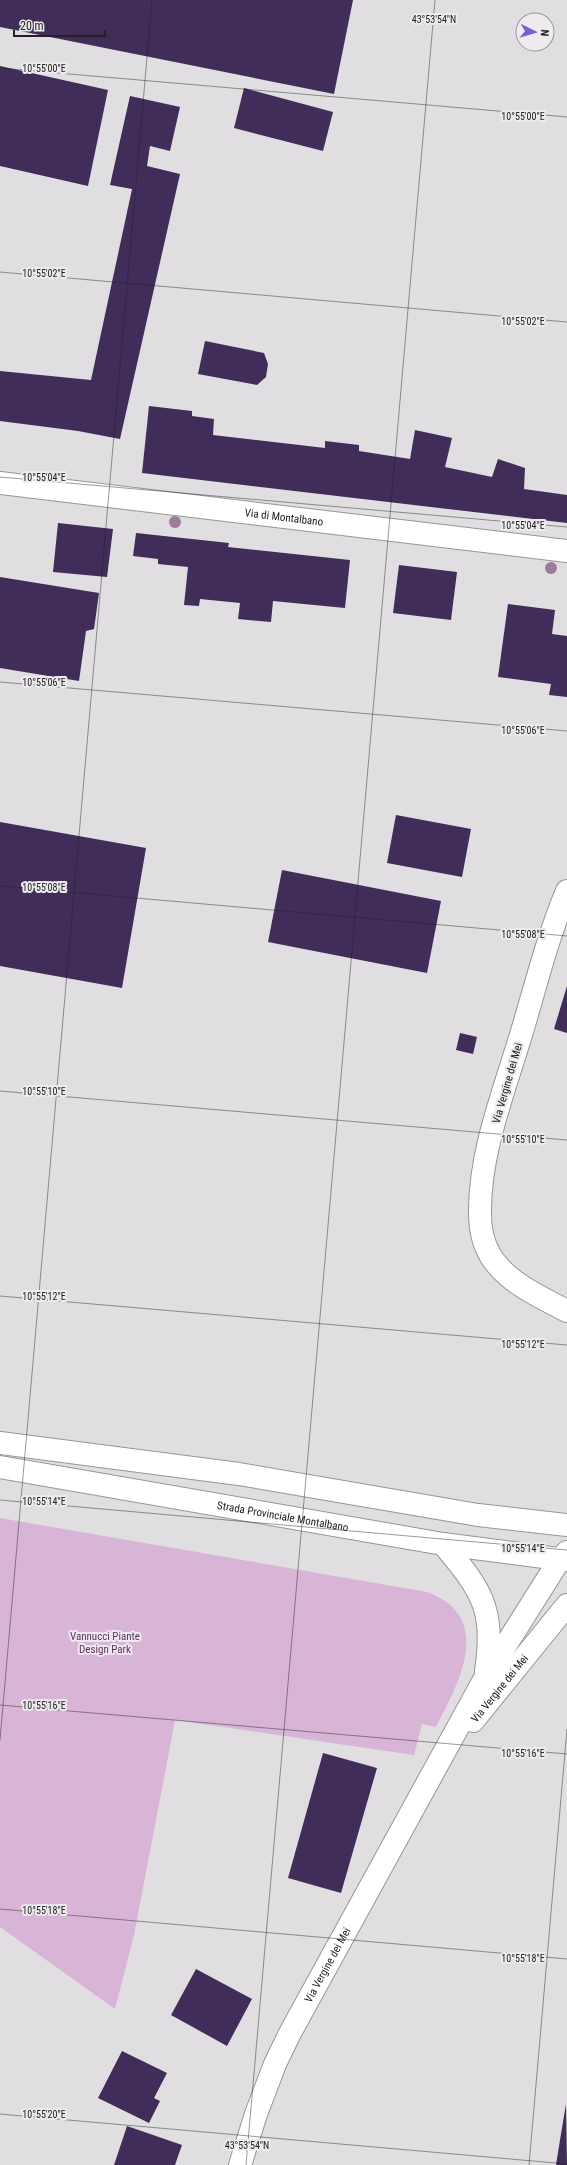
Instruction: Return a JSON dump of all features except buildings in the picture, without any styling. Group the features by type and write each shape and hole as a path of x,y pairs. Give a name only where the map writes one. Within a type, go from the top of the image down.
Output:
{"street":[{"name":"Via di Montalbano","path":"0,483 567,551"},
{"name":"Via Vergine dei Mei","path":"567,891 536,985 494,1124 485,1166 480,1213 480,1228 485,1243 490,1255 498,1266 527,1289 567,1311"},
{"path":"0,1443 233,1474 478,1515 567,1526"},
{"name":"Strada Provinciale Montalbano","path":"0,1466 443,1544 565,1557"},
{"name":"Via Vergine dei Mei","path":"443,1544 470,1576 484,1600 488,1615 490,1644 485,1678"},
{"name":"Via Vergine dei Mei","path":"240,2165 270,2078 290,2033 485,1678 565,1557"},
{"name":"Via Vergine dei Mei","path":"432,1772 567,1605"}],"green space":[{"name":"Vannucci Piante Design Park","path":"0,1518 427,1592 448,1603 460,1617 466,1634 466,1652 454,1691 436,1727 422,1724 414,1755 175,1720 134,1935 115,2009 0,1927"}]}
